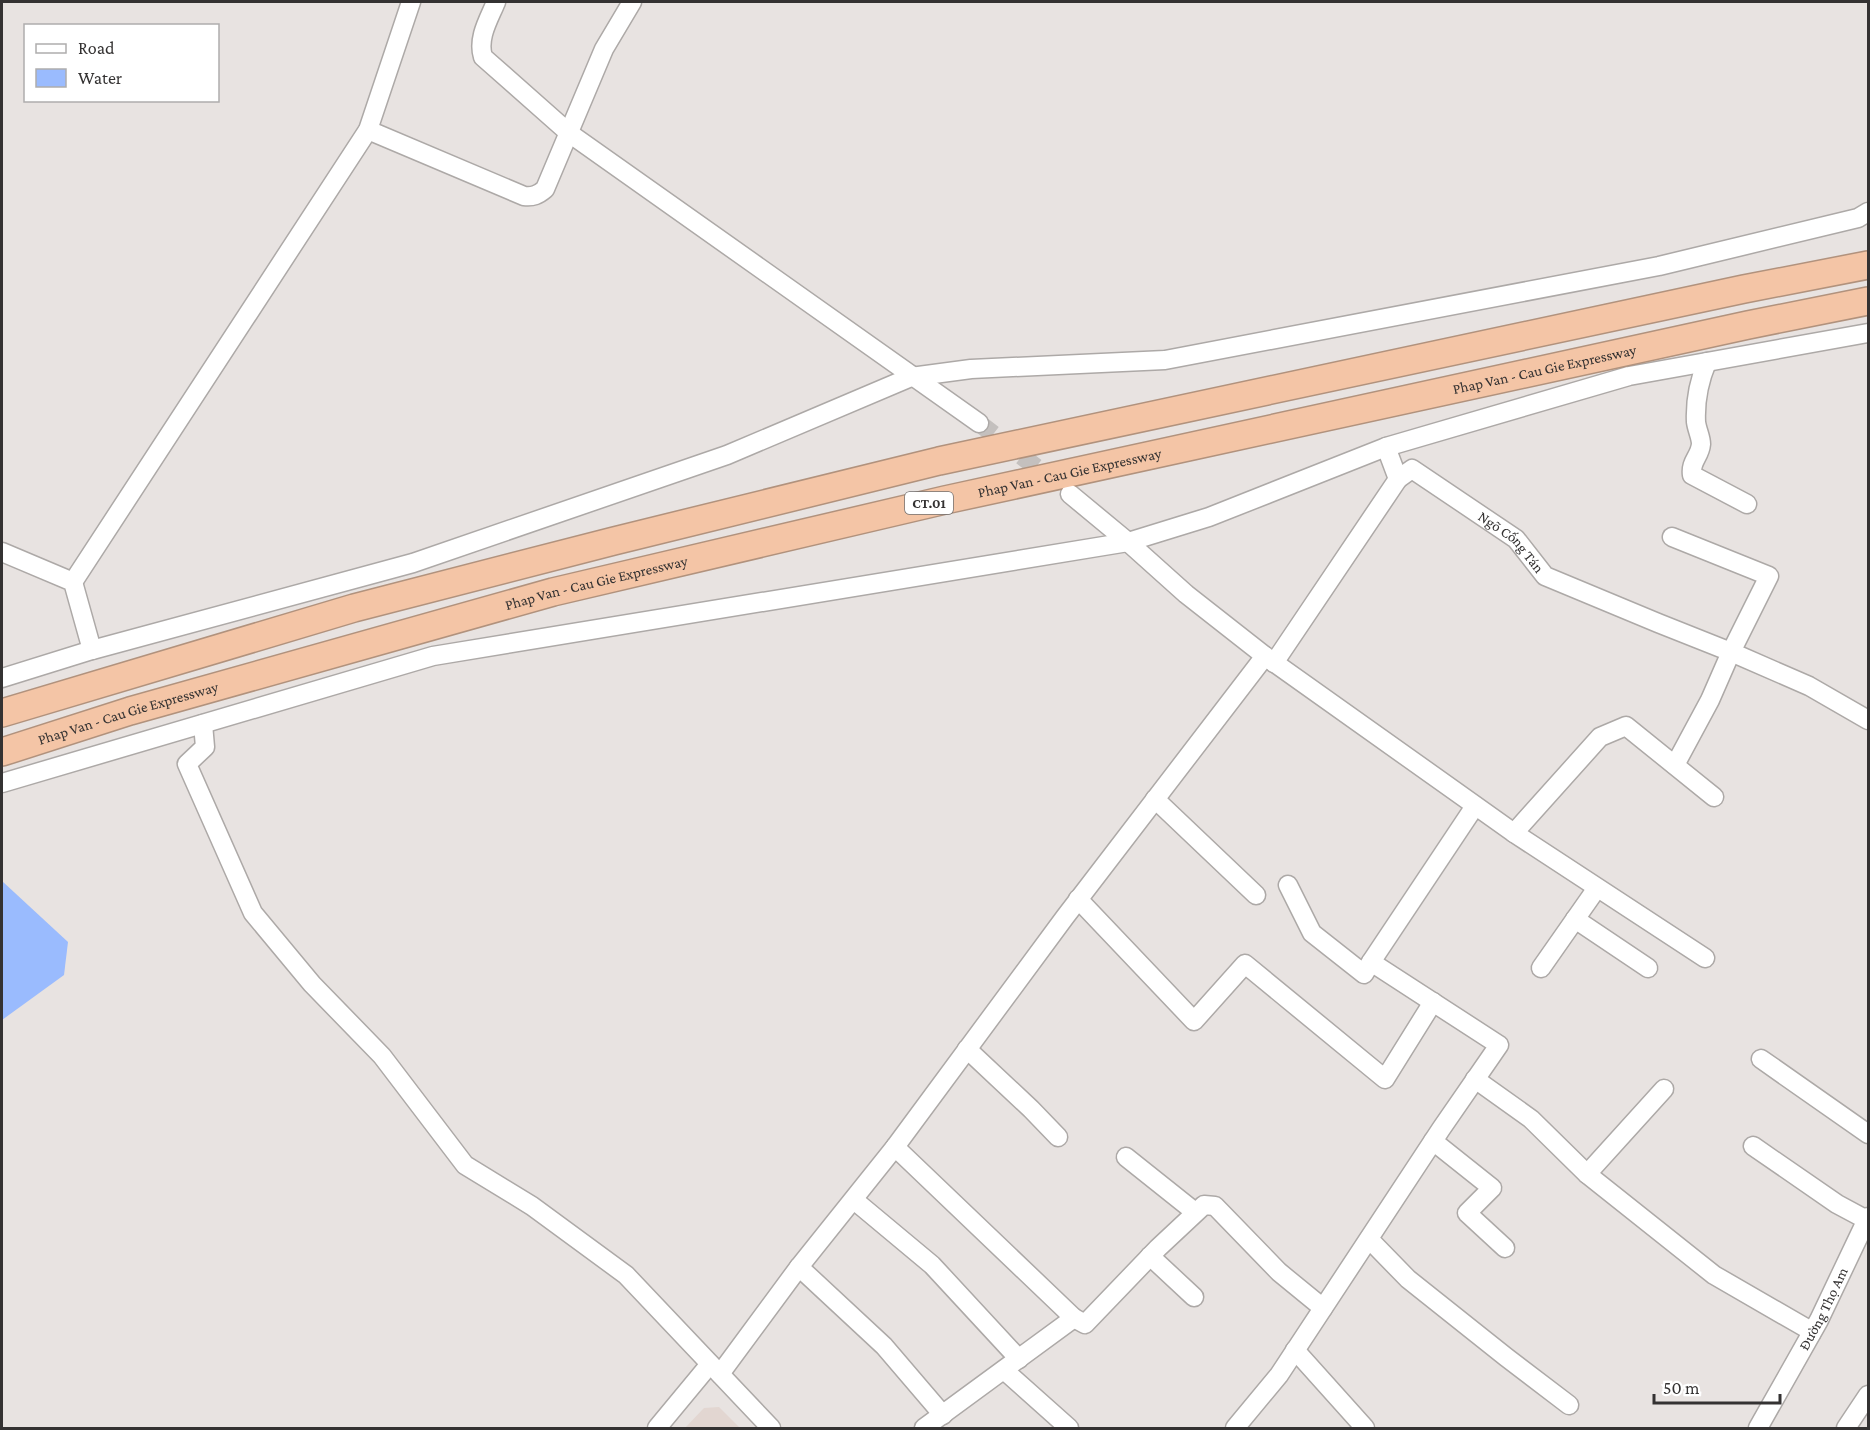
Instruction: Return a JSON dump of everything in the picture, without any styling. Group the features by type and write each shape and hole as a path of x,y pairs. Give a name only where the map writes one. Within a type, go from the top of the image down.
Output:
{"highway":[{"name":"CT.01","path":"2,713 354,608 939,461 1744,289 1869,265"},
{"name":"Phap Van - Cau Gie Expressway","path":"2,752 130,711 352,648 542,595 633,573 956,497 1736,327 1869,301"}],"street":[{"path":"92,650 73,582 368,130 411,2"},
{"path":"496,2 483,33 480,49 483,57 569,133 979,423"},
{"path":"368,130 524,196 532,196 545,189 604,50 632,2"},
{"path":"2,678 92,650 424,559 727,455 911,377 971,369 1165,360 1659,266 1858,218 1869,212"},
{"path":"2,783 433,656 1128,542 1209,517 1386,447 1629,376 1869,333"},
{"path":"1707,362 1700,379 1696,404 1697,431 1701,441 1700,450 1691,467 1692,475 1747,504"},
{"path":"657,1428 715,1369 854,1200 896,1147 1078,899 1155,799 1269,659 1398,479 1386,447"},
{"name":"Ngõ Cống Tán","path":"1398,479 1412,469 1516,539 1545,576 1731,652"},
{"path":"1070,494 1186,594 1269,659 1514,833 1705,958"},
{"path":"1672,537 1769,576 1710,700 1675,765"},
{"path":"2,552 73,582"},
{"path":"1731,652 1809,686 1869,720"},
{"path":"203,724 204,747 187,764 253,913 312,984 382,1056 465,1165 532,1206 627,1275 771,1428"},
{"path":"1514,833 1600,737 1626,726 1714,796"},
{"path":"1155,799 1256,896"},
{"path":"1288,885 1312,933 1364,974 1475,806"},
{"path":"1541,969 1597,888"},
{"path":"1078,899 1194,1021 1245,964 1385,1079 1433,1002"},
{"path":"1575,919 1648,968"},
{"path":"1235,1428 1279,1375 1499,1045 1371,962"},
{"path":"967,1049 1058,1137"},
{"path":"1761,1059 1869,1134"},
{"path":"1475,1079 1531,1119 1587,1174 1714,1275 1806,1328 1811,1334"},
{"path":"1587,1174 1664,1089"},
{"path":"1433,1141 1492,1188 1467,1214 1504,1248"},
{"path":"1753,1146 1837,1204 1868,1218"},
{"path":"896,1147 1074,1318 1084,1324 1150,1256 1204,1205 1215,1206 1279,1272 1323,1308"},
{"path":"1126,1157 1195,1212"},
{"path":"854,1200 932,1265 1019,1359"},
{"name":"Đường Thọ Am","path":"1758,1428 1811,1334 1868,1218"},
{"path":"1369,1239 1408,1279 1569,1405"},
{"path":"1150,1256 1194,1297"},
{"path":"799,1268 884,1346 943,1415"},
{"path":"924,1428 1074,1318"},
{"path":"1295,1350 1365,1428"},
{"path":"1004,1370 1068,1428"},
{"path":"1846,1428 1869,1395"}],"shaded area":[{"path":"719,1407 740,1428 685,1428 704,1408"}],"water":[{"path":"2,881 68,942 64,975 2,1020"}],"tunnel":[{"path":"979,423 1054,481"}]}
